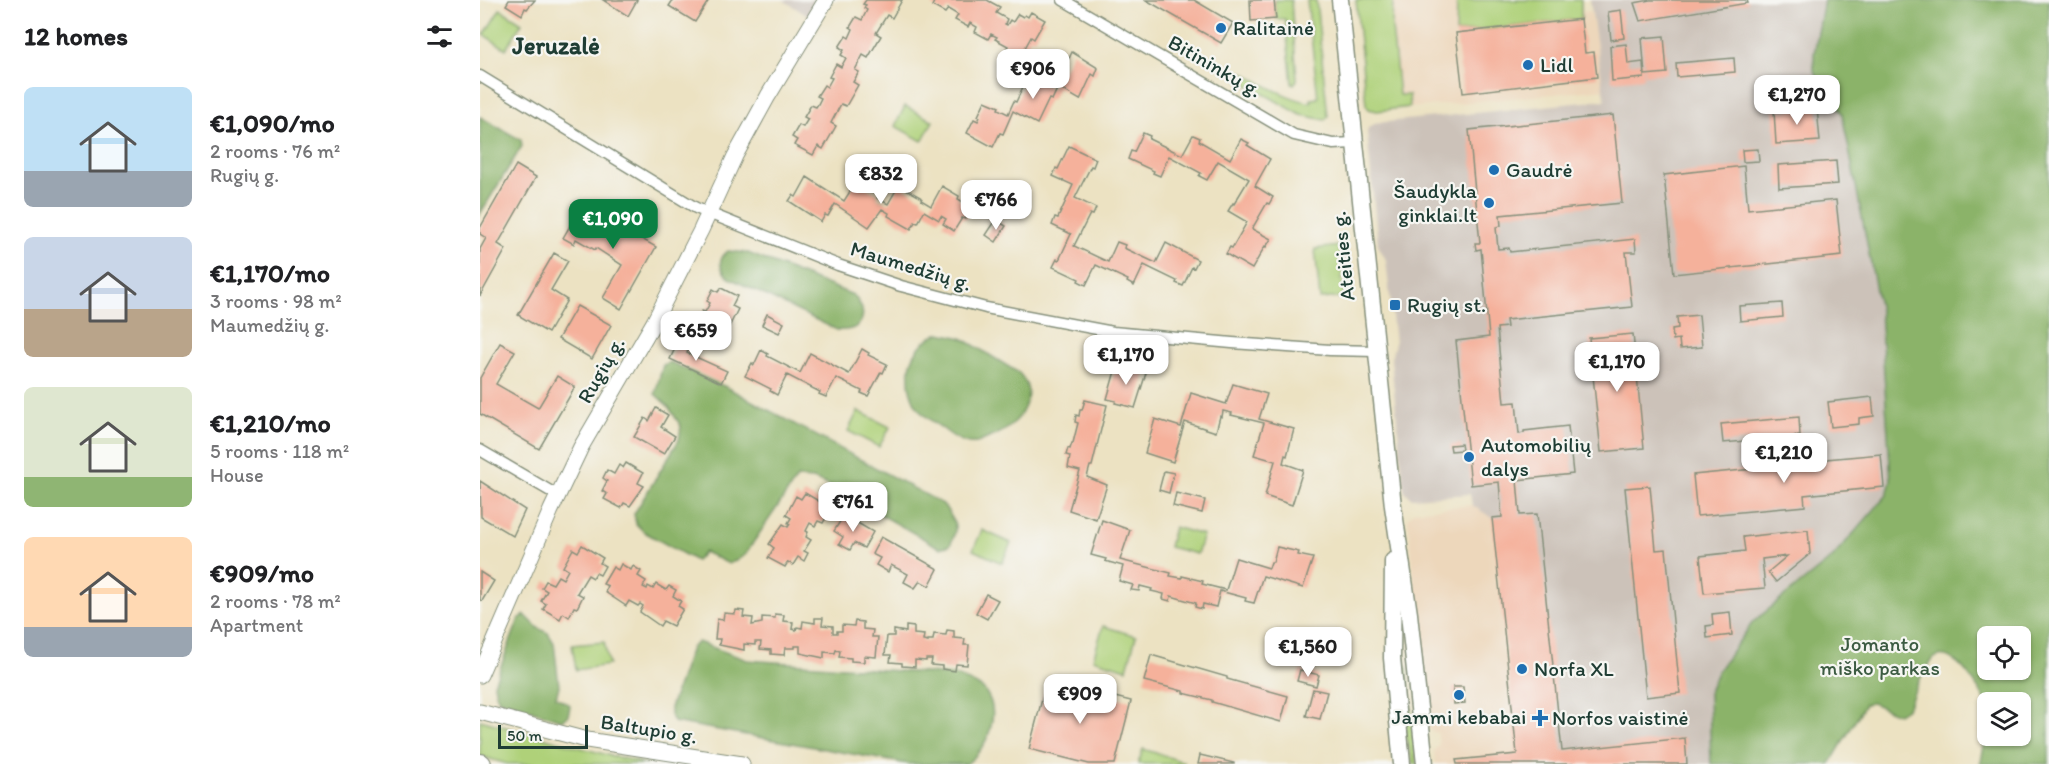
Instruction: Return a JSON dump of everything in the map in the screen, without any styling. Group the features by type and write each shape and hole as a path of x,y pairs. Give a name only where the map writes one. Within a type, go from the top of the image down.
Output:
{"main road":[{"name":"Ateities g.","path":"1340,0 1392,506 1414,660 1425,764"},
{"name":"Ateities g.","path":"1392,506 1392,658 1402,764"},
{"path":"1392,658 1414,660"}],"street":[{"name":"Rugių g.","path":"480,675 557,495 581,447 654,322 735,156 826,0"},
{"name":"Bitininkų g.","path":"1063,0 1294,135 1334,144 1354,143"},
{"name":"Maumedžių g.","path":"480,76 676,197 708,213 838,265 901,286 986,308 1136,334 1316,349 1376,351"},
{"path":"480,450 557,495"},
{"name":"Baltupio g.","path":"480,712 587,740 742,764"}],"shaded area":[{"path":"783,0 817,0 808,16"},
{"path":"1356,0 1581,0 1583,12 1591,11 1604,89 1377,111 1369,109 1364,99"},
{"path":"1590,0 1824,0 1814,54 1814,70 1842,113 1880,311 1891,481 1887,495 1832,558 1788,592 1709,692 1711,764 1578,764 1577,749 1562,751 1537,514 1492,518 1472,505 1470,494 1412,498 1404,491 1391,359 1395,343 1386,260 1378,245 1368,128 1376,123 1605,100"},
{"path":"1472,505 1492,518 1537,514 1562,751 1577,749 1578,764 1436,764 1434,751 1439,745 1438,733 1431,731 1428,725 1408,518 1414,511"}],"green space":[{"path":"1274,0 1291,0 1297,80 1294,84 1292,83 1285,19 1276,19"},
{"path":"1307,0 1316,0 1328,117 1325,120 1301,115 1239,80 1242,72 1293,98 1311,103 1311,99 1318,98"},
{"path":"1356,0 1393,0 1392,27 1399,95 1409,95 1410,107 1377,111 1369,109 1366,105"},
{"path":"1457,0 1581,0 1581,19 1456,33"},
{"name":"Jomanto miško parkas","path":"1824,0 2049,0 2049,764 1980,764 1984,746 2031,746 2031,692 1981,692 1962,667 1953,659 1944,656 1936,657 1928,665 1907,708 1898,714 1872,703 1865,704 1830,764 1711,764 1709,692 1717,672 1753,622 1832,558 1887,495 1891,481 1880,311 1842,113 1814,71 1814,54"},
{"path":"500,9 522,23 506,49 484,35"},
{"path":"905,106 933,121 922,141 895,126"},
{"path":"480,117 521,140 522,146 480,214"},
{"path":"1339,246 1344,297 1320,299 1315,249"},
{"path":"728,251 748,253 853,295 861,308 862,320 853,328 837,330 729,278 721,264 722,257"},
{"path":"940,333 962,338 1023,377 1028,391 1027,400 1018,419 1006,429 978,442 967,443 929,419 914,402 910,390 910,366 920,346 929,338"},
{"path":"670,362 726,387 943,504 955,528 950,545 940,548 828,485 813,479 797,478 744,556 729,564 704,552 696,561 644,532 636,524 634,514 679,440 681,426 668,406 655,394 663,365"},
{"path":"858,411 890,427 879,447 848,431"},
{"path":"1174,527 1203,535 1197,554 1169,547"},
{"path":"982,530 1011,543 1002,563 973,550"},
{"path":"525,615 538,628 548,633 554,643 559,686 556,697 570,705 564,719 561,720 499,700 496,694 494,684 519,619"},
{"path":"1103,626 1136,636 1127,669 1093,659"},
{"path":"604,642 609,665 576,670 572,645"},
{"path":"698,642 747,660 954,675 974,683 984,690 990,699 992,719 990,730 980,750 966,764 908,764 674,722 670,715 670,708 691,648"},
{"path":"1401,665 1407,667 1417,764 1413,764 1406,737"},
{"path":"480,720 648,764 507,764 480,756"},
{"path":"1143,749 1184,762 1184,764 1138,764"}],"building":[{"path":"509,0 535,0 527,9 525,8 522,15 506,5"},
{"path":"603,0 637,0 628,16"},
{"path":"673,0 709,0 695,22 669,6"},
{"path":"866,0 902,0 892,18 887,15 876,33 881,36 868,58 863,55 855,70 859,72 853,82 858,85 846,106 841,104 831,123 836,126 823,149 818,146 813,155 794,145 797,140 792,137 799,125 803,127 808,119 804,117 811,105 816,107 818,104 821,98 817,96 824,85 827,87 836,64 841,67 846,58 841,55 844,50 839,47 846,36 849,38 853,29 850,27 856,17 862,20 867,10 864,8 866,5 863,4"},
{"path":"930,0 987,0 1000,7 996,13 1007,19 1005,24 1007,25 1010,20 1013,22 1018,14 1028,17 1031,12 1045,20 1034,39 1031,37 1020,57 1006,49 1008,46 995,39 997,37 991,34 988,39 975,32 977,27 970,23 968,27 955,20 958,15 948,9 945,13 932,6 934,2"},
{"path":"1146,0 1194,0 1233,23 1221,43"},
{"path":"1250,0 1274,0 1276,19 1251,21"},
{"path":"1650,0 1747,0 1748,3 1640,21 1634,3"},
{"path":"1621,10 1624,38 1611,40 1608,12"},
{"name":"Lidl","path":"1581,19 1585,53 1594,52 1597,77 1463,93 1456,33"},
{"path":"1664,36 1667,73 1645,75 1642,38"},
{"path":"1626,44 1628,64 1643,62 1644,78 1612,81 1610,46"},
{"path":"1072,52 1098,68 1095,76 1092,74 1080,100 1058,87 1052,100 1049,99 1037,124 1013,111 1003,134 1000,133 993,147 967,133 974,119 978,121 985,101 1008,114 1028,76 1052,89 1057,77 1060,78"},
{"path":"1734,58 1735,72 1677,77 1676,63"},
{"path":"1817,108 1820,141 1776,144 1774,111"},
{"path":"1613,115 1622,203 1500,215 1501,226 1496,227 1498,249 1509,248 1510,252 1635,239 1636,252 1626,252 1632,307 1506,320 1507,327 1497,328 1504,403 1516,402 1519,434 1524,431 1568,426 1573,474 1517,480 1520,515 1537,514 1562,751 1685,738 1687,764 1457,764 1456,760 1517,754 1492,518 1502,517 1499,482 1471,485 1456,341 1489,337 1481,249 1476,250 1475,243 1480,243 1469,130"},
{"path":"1143,133 1150,136 1149,139 1182,155 1193,135 1230,159 1241,139 1270,159 1255,186 1273,197 1252,229 1271,239 1252,269 1226,254 1247,222 1228,211 1249,179 1218,161 1207,180 1199,176 1201,173 1169,156 1160,176 1153,173 1154,171 1128,159"},
{"path":"1069,146 1096,159 1075,198 1096,208 1093,215 1090,214 1074,246 1108,262 1117,242 1125,245 1124,248 1156,263 1166,243 1198,260 1183,286 1144,265 1134,286 1127,282 1128,280 1096,265 1086,285 1078,281 1079,279 1053,267 1057,259 1059,260 1071,234 1052,225 1055,217 1058,218 1073,185 1053,176"},
{"path":"1758,149 1759,161 1743,162 1742,150"},
{"path":"1836,161 1838,184 1779,188 1778,165"},
{"path":"516,165 536,177 498,244 506,249 480,296 480,249 486,238 480,234 480,228"},
{"path":"1744,166 1748,209 1836,200 1842,256 1674,274 1664,175"},
{"path":"807,177 844,201 856,182 879,195 877,198 888,204 899,185 931,206 942,186 972,207 954,231 943,224 946,219 941,216 939,220 924,211 918,223 915,222 911,229 888,216 889,213 882,209 869,227 835,204 828,216 825,215 821,222 789,201 793,195 796,197"},
{"path":"582,205 656,247 621,309 603,298 622,265 596,248 595,250 576,239 574,244 563,238"},
{"path":"996,220 1006,226 996,242 986,235"},
{"path":"554,253 568,261 551,290 567,300 548,333 518,315"},
{"path":"721,288 737,296 732,306 738,309 727,331 722,328 716,339 699,331 702,325 696,323 702,311 705,312 710,303 707,301 713,289 718,292"},
{"path":"1782,303 1783,317 1740,321 1739,306"},
{"path":"577,306 611,325 592,359 558,339"},
{"path":"767,314 784,323 779,333 762,325"},
{"path":"1699,315 1702,347 1680,349 1679,339 1673,340 1672,329 1678,328 1677,317"},
{"path":"1633,334 1644,448 1601,452 1589,338"},
{"path":"680,338 691,343 687,353 727,371 721,383 670,359"},
{"path":"500,343 515,351 496,384 538,408 557,376 575,387 539,449 480,414 480,378"},
{"path":"862,349 869,353 868,355 887,364 868,396 836,378 826,397 787,375 777,395 770,391 771,389 745,376 752,363 754,365 761,350 768,354 767,356 800,373 810,353 849,374"},
{"path":"1117,364 1146,373 1135,408 1107,399"},
{"path":"1233,384 1267,394 1259,419 1294,429 1283,463 1303,470 1292,505 1265,496 1275,461 1254,455 1264,423 1223,411 1216,432 1185,422 1173,462 1145,453 1155,419 1181,427 1191,393 1226,404"},
{"path":"1872,397 1874,416 1859,418 1859,424 1831,427 1828,402"},
{"path":"1085,400 1107,405 1092,466 1090,466 1087,477 1107,485 1096,519 1069,510 1080,471 1068,468 1070,456 1066,455 1073,443 1078,423 1075,422 1076,415 1079,416"},
{"path":"656,408 668,415 661,427 675,436 664,454 634,437 645,418 649,421"},
{"path":"1799,417 1800,436 1723,443 1721,424"},
{"path":"1461,444 1462,450 1451,451 1450,445"},
{"path":"1881,454 1884,487 1804,495 1805,506 1697,516 1693,475"},
{"path":"626,463 643,473 638,483 644,486 630,506 624,503 621,508 604,499 607,494 602,491 607,481 603,478 607,470 614,474 619,465 623,468"},
{"path":"1164,471 1174,473 1169,493 1159,490"},
{"path":"480,481 525,510 513,536 481,517"},
{"path":"1650,486 1656,550 1666,549 1680,693 1646,697 1625,488"},
{"path":"805,493 827,506 823,511 828,514 823,523 818,521 815,526 810,523 806,537 811,540 804,551 808,553 804,561 798,557 793,565 788,562 785,567 768,558 774,548 769,544 783,524 788,527 791,518 786,515 796,496 801,499"},
{"path":"1176,493 1205,500 1202,513 1173,506"},
{"path":"844,515 873,532 864,548 854,543 850,550 839,544 843,537 834,531"},
{"path":"1102,520 1130,530 1120,560 1171,573 1170,576 1203,581 1202,584 1226,590 1236,558 1269,568 1277,547 1313,558 1303,588 1263,576 1254,603 1245,601 1246,598 1220,591 1216,607 1203,604 1202,609 1195,607 1196,603 1171,596 1170,601 1163,599 1164,594 1151,591 1152,589 1140,586 1139,591 1131,590 1133,585 1119,581 1123,566 1091,555"},
{"path":"1808,530 1810,554 1776,582 1768,572 1787,556 1762,559 1765,588 1704,593 1700,556 1745,551 1743,537"},
{"path":"881,537 938,569 929,586 920,581 915,588 904,582 908,574 891,565 888,572 876,565 880,558 872,554"},
{"path":"582,545 603,558 600,563 605,566 600,575 596,573 593,578 588,575 577,593 583,596 577,608 574,607 569,617 563,613 560,619 543,609 546,604 541,601 547,591 542,588 546,581 553,584 558,576 563,579 568,570 563,567 573,549 578,552"},
{"path":"621,564 631,570 633,566 641,571 638,576 646,581 643,587 647,589 648,586 653,589 656,584 666,590 669,586 676,590 673,596 681,601 678,606 683,609 673,626 663,621 660,626 640,612 643,606 640,604 638,606 629,601 626,606 605,592 608,586 603,584 613,567 618,570"},
{"path":"480,572 494,581 482,601 480,600"},
{"path":"986,594 998,600 987,619 976,613"},
{"path":"736,610 744,611 743,617 753,618 752,625 762,623 762,617 775,618 775,614 784,615 783,621 793,622 792,629 796,630 797,627 802,628 803,621 815,623 815,618 823,618 822,625 833,626 833,633 842,631 842,625 854,626 855,621 863,622 863,629 873,630 872,637 878,637 876,657 864,656 864,662 851,661 851,658 839,657 840,651 836,650 835,653 824,652 824,658 800,653 800,646 785,648 784,655 771,654 771,650 760,649 761,642 755,642 755,645 744,644 744,650 719,645 720,639 715,639 717,619 723,620 724,613 735,614"},
{"path":"1730,612 1732,635 1707,638 1706,626 1713,625 1712,614"},
{"path":"906,626 914,627 914,634 924,635 923,641 928,642 928,640 933,640 934,634 946,635 947,630 954,631 954,638 965,639 964,645 969,645 967,665 956,664 955,671 931,665 932,659 915,660 915,667 890,662 891,655 885,655 887,636 894,636 894,630 906,632"},
{"path":"1345,631 1346,643 1338,644 1337,632"},
{"path":"1151,655 1288,696 1281,722 1144,681"},
{"path":"1300,670 1319,675 1316,686 1297,681"},
{"path":"1047,680 1131,701 1115,764 1089,764 1029,749"},
{"name":"Jammi kebabai","path":"1453,687 1463,687 1465,703 1454,704"},
{"path":"1313,689 1327,692 1320,719 1306,716"},
{"path":"1200,755 1234,763 1234,764 1198,764"}],"place":[{"name":"Ralitainė","path":"1221,28"},
{"name":"Lidl","path":"1528,65"},
{"name":"Gaudrė","path":"1494,170"},
{"name":"Šaudykla ginklai.lt","path":"1489,203"},
{"name":"Rugių st.","path":"1395,305"},
{"name":"Automobilių dalys","path":"1469,457"},
{"name":"Norfa XL","path":"1522,669"},
{"name":"Jammi kebabai","path":"1459,695"},
{"name":"Norfos vaistinė","path":"1540,718"}],"district":[{"name":"Jeruzalė","path":"556,46"}]}
